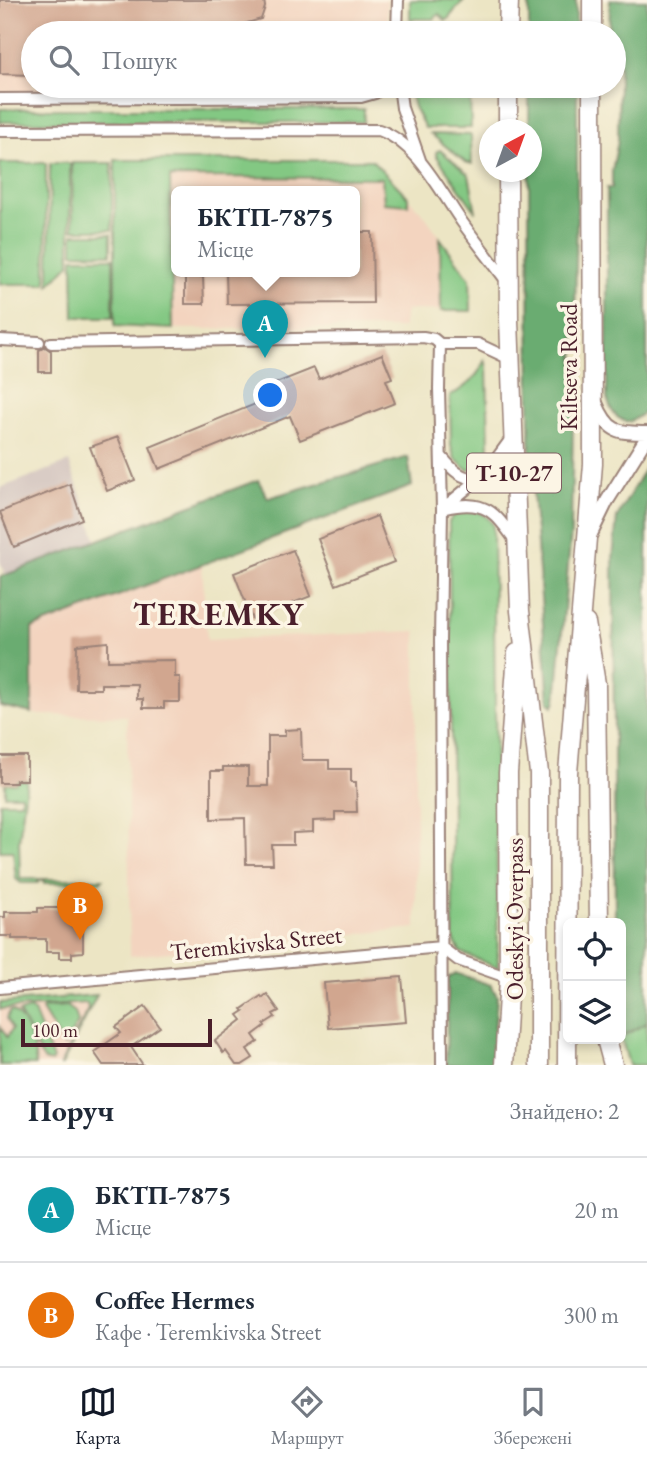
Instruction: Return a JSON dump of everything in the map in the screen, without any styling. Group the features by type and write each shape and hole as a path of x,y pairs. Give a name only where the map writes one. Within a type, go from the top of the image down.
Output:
{"highway":[{"path":"509,0 509,21"},
{"path":"592,0 592,21"},
{"path":"508,98 508,119"},
{"name":"Kiltseva Road","path":"567,1065 568,773 593,464 592,98"},
{"name":"Т-10-27","path":"509,182 510,359 520,611"},
{"path":"581,596 597,684 599,918"},
{"path":"503,1065 509,978 508,773 520,611"},
{"name":"Odeskyi Overpass","path":"520,611 539,773 539,1065"},
{"path":"607,1044 613,1065"}],"street":[{"path":"397,21 398,0"},
{"path":"0,99 180,98"},
{"path":"400,98 420,162"},
{"path":"0,131 379,130 395,137 420,162 509,284"},
{"path":"0,340 45,343 424,337 434,338 440,344 478,344 510,359"},
{"path":"440,344 443,509 442,1065"},
{"path":"587,541 607,501 647,435 617,430 603,420 593,394"},
{"path":"443,509 478,479 499,457 513,436"},
{"path":"441,455 461,476 478,479"},
{"path":"443,509 465,504 478,505 496,516 517,544"},
{"path":"441,947 457,960 509,978"},
{"name":"Teremkivska Street","path":"0,988 441,947"}],"shaded area":[{"path":"0,0 387,0 388,21 21,21 21,92 0,92"},
{"path":"115,160 372,160 425,216 470,279 471,311 406,310 403,328 173,329 115,326"},
{"path":"69,462 97,541 5,575 0,561 0,488"},
{"path":"202,564 207,640 416,631 416,928 130,956 127,716 32,713 32,628"},
{"path":"97,995 62,1065 0,1065 0,1003"}],"green space":[{"path":"410,0 464,0 446,21 439,14 434,19 410,19"},
{"path":"529,0 576,0 576,21 529,21"},
{"path":"610,0 647,0 647,407 645,412 630,422 614,414 607,398 607,188 612,188 612,171 618,141 619,98 626,98 626,21 609,21"},
{"path":"412,98 470,98 471,128 425,128"},
{"path":"529,98 577,98 571,532 556,701 553,706 549,702 530,454 529,182 542,182 542,119 529,119"},
{"path":"0,109 364,109 364,122 0,122"},
{"path":"431,134 471,135 472,164 465,162"},
{"path":"440,150 469,175 476,212 436,155"},
{"path":"115,160 372,160 408,197 408,205 384,203 382,178 170,177 173,329 115,326"},
{"path":"0,163 46,163 46,284 0,284"},
{"path":"50,163 70,163 70,264 49,285"},
{"path":"72,163 112,163 112,230 73,230"},
{"path":"73,234 111,234 111,254 73,253"},
{"path":"440,238 470,279 471,311 441,311"},
{"path":"73,258 113,258 113,317 74,317"},
{"path":"485,360 489,448 482,468 468,470 455,459 451,446 450,396 471,381"},
{"path":"408,457 412,486 32,628 32,713 0,706 0,577 258,480 268,498"},
{"path":"647,465 647,1023 626,1034 626,918 615,918 613,558 617,517"},
{"path":"465,509 482,513 493,525 498,968 460,952 453,938 449,522 453,516"},
{"path":"16,780 27,780 19,841 20,879 103,879 100,882 44,883 44,880 38,883 21,883 16,879 13,851 0,851 0,802 21,802 21,795 5,795 5,783 16,783"},
{"path":"455,973 491,985 497,996 492,1065 446,1065 448,978"},
{"path":"97,995 62,1065 88,1009 87,1003 0,1009 0,1003"},
{"path":"67,1006 75,1012 78,1022 64,1046 42,1010"},
{"path":"29,1009 34,1012 53,1059 51,1062 44,1060 40,1054 19,1012"},
{"path":"10,1011 18,1016 27,1028 35,1065 0,1065 0,1027 7,1037 12,1029 7,1018"},
{"path":"647,1023 647,1065 629,1065 623,1044 626,1044 626,1034"}],"building":[{"path":"0,0 264,0 261,19 254,21 21,21 21,75 0,74"},
{"path":"360,232 372,232 373,303 227,304 226,277 360,277"},
{"path":"185,277 203,277 204,304 185,304"},
{"path":"45,347 51,351 51,372 39,372 39,350"},
{"path":"382,354 392,378 386,380 395,403 300,440 290,416 159,469 150,447 275,396 271,385 314,368 319,379"},
{"path":"118,437 135,480 107,491 90,447"},
{"path":"70,484 82,519 14,547 0,512"},
{"path":"377,516 394,562 336,585 318,539"},
{"path":"293,550 311,596 252,619 234,573"},
{"path":"108,642 108,661 175,660 175,677 180,677 180,702 164,702 164,708 143,708 143,699 137,699 137,684 101,684 101,689 76,689 77,645"},
{"path":"301,729 302,760 329,760 329,769 351,769 351,782 356,782 357,812 335,812 335,820 313,821 313,832 293,833 293,845 272,845 273,864 246,864 245,818 211,819 211,771 223,771 223,767 248,767 248,786 268,786 268,736 285,736 285,730"},
{"path":"0,756 27,756 27,780 0,783"},
{"path":"38,908 83,908 86,925 83,925 83,952 72,953 72,958 59,958 59,952 46,952 46,939 12,939 12,936 0,936 0,917 5,917 5,912 38,912"},
{"path":"402,977 406,1022 328,1028 324,983"},
{"path":"267,994 279,1011 253,1035 258,1042 247,1049 253,1058 242,1065 236,1065 215,1041 242,1020 238,1015 244,1011 242,1009"},
{"path":"145,1006 160,1027 131,1047 143,1065 103,1065 94,1052 121,1033 116,1027"}],"place":[{"name":"БКТП-7875","path":"265,358"},
{"name":"Coffee Hermes","path":"80,940"}],"district":[{"name":"TEREMKY","path":"219,614"}]}
